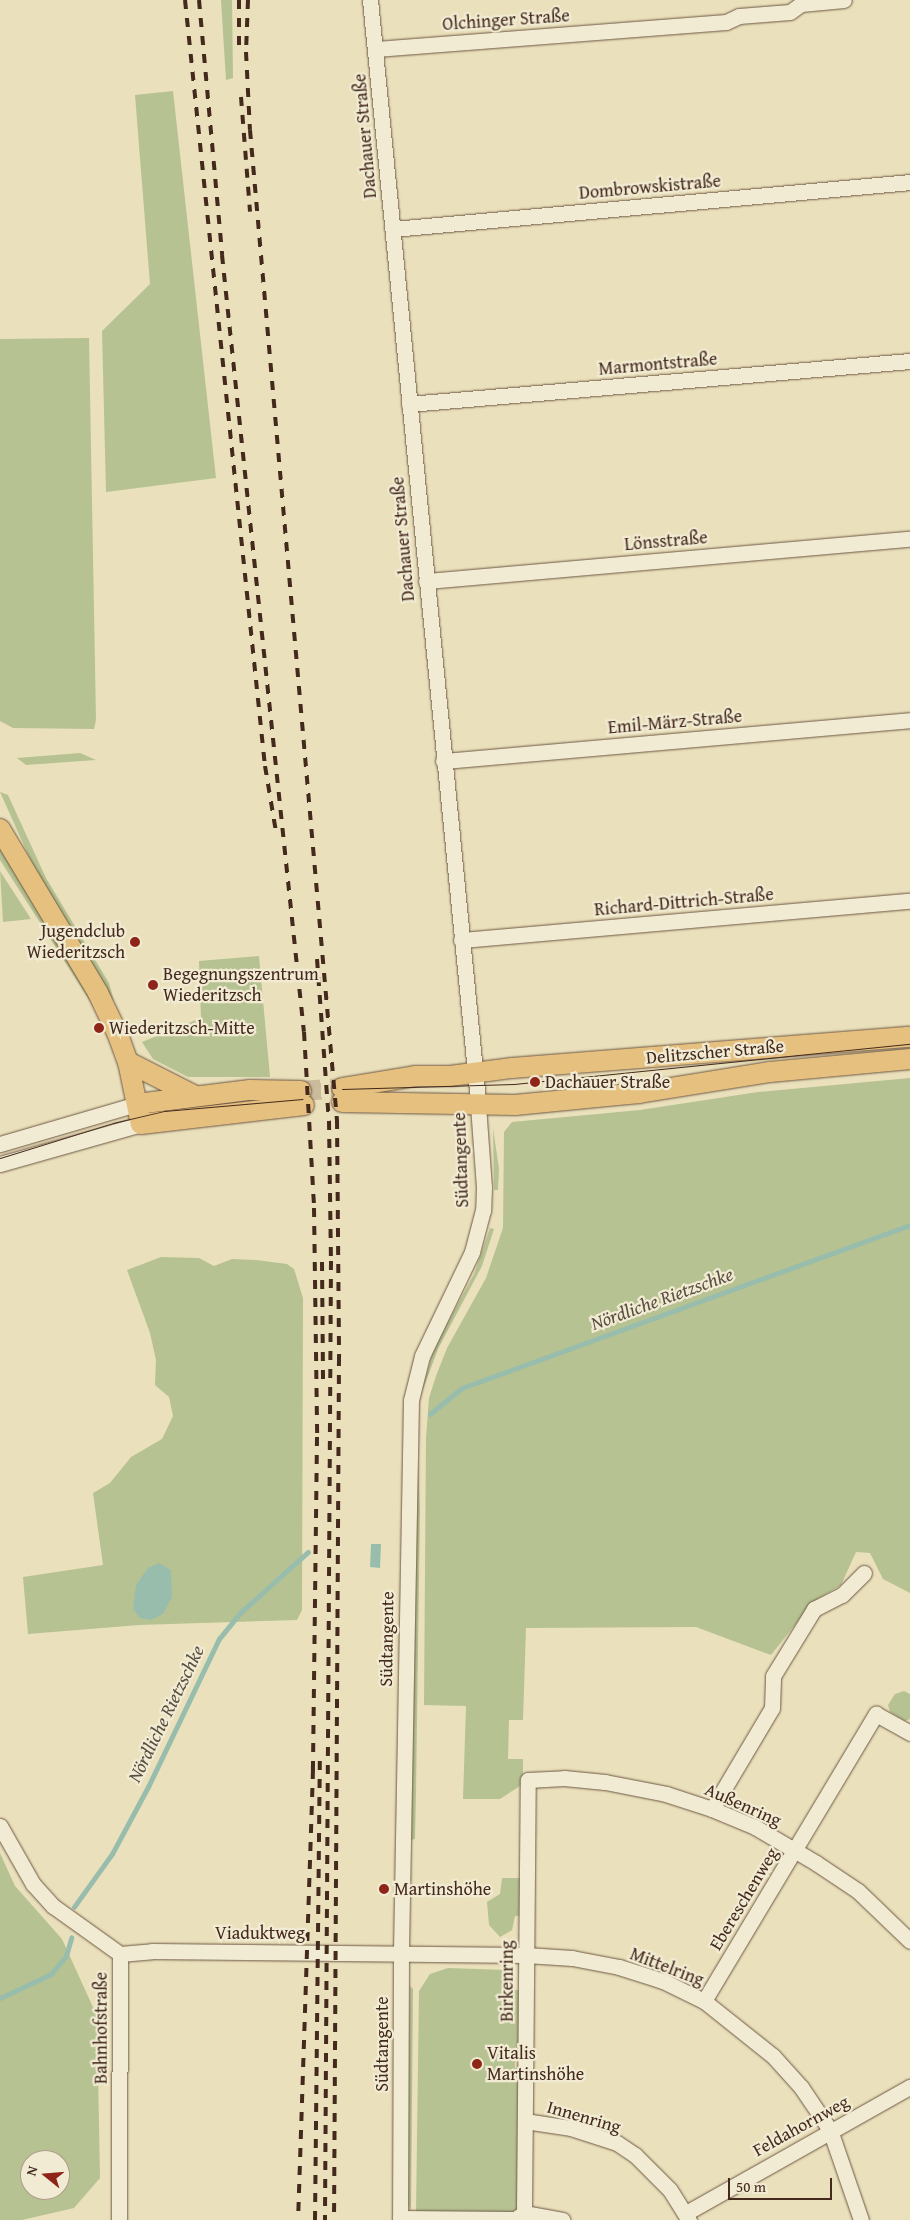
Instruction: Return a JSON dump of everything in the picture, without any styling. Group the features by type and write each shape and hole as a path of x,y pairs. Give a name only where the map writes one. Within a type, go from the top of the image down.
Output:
{"main road":[{"path":"0,830 98,993 128,1062 141,1124 302,1098 250,1090 193,1095 137,1104"},
{"name":"Delitzscher Straße","path":"910,1037 512,1068 475,1074 415,1076 342,1095 478,1105 516,1105 639,1093 770,1072 910,1059"},
{"path":"128,1062 193,1095"}],"street":[{"name":"Dachauer Straße","path":"370,0 475,1074"},
{"name":"Olchinger Straße","path":"376,49 726,22 740,16 790,12 801,4 844,0"},
{"name":"Dombrowskistraße","path":"393,229 910,182"},
{"name":"Marmontstraße","path":"409,404 910,361"},
{"name":"Lönsstraße","path":"426,580 910,539"},
{"name":"Emil-März-Straße","path":"443,761 910,720"},
{"name":"Richard-Dittrich-Straße","path":"461,940 910,901"},
{"name":"Südtangente","path":"400,2219 401,1952 410,1420 413,1386 422,1356 465,1268 478,1232 484,1187 475,1074"},
{"path":"0,1144 137,1104"},
{"path":"0,1164 141,1124"},
{"path":"712,1809 772,1708 773,1676 814,1609 842,1595 864,1573"},
{"name":"Ebereschenweg","path":"704,2001 876,1714 910,1733"},
{"name":"Außenring","path":"528,1780 605,1782 666,1794 712,1809 755,1827 858,1891 910,1941"},
{"name":"Birkenring","path":"524,2213 528,1780"},
{"name":"Bahnhofstraße","path":"0,1826 33,1884 53,1906 120,1954 119,2220"},
{"name":"Viaduktweg","path":"120,1954 152,1951 401,1952"},
{"name":"Mittelring","path":"401,1952 572,1958 619,1967 663,1981 704,2001 773,2056 801,2087 830,2130 861,2220"},
{"name":"Feldahornweg","path":"687,2216 830,2130 910,2087"},
{"name":"Innenring","path":"525,2121 570,2128 617,2143 650,2169 687,2216"},
{"path":"400,2219 515,2219 524,2213 562,2220"}],"shaded area":[{"path":"221,0 232,0 233,78 226,80"},
{"path":"173,91 216,478 106,492 102,331 150,284 135,95"},
{"path":"89,338 96,720 94,729 13,728 0,721 0,339"},
{"path":"80,753 96,760 26,765 17,758"},
{"path":"0,792 8,795 46,878 109,983 114,1001 40,881"},
{"path":"0,847 76,971 95,1009 0,860"},
{"path":"0,871 31,919 3,922"},
{"path":"259,956 270,1077 188,1077 153,1059 142,1042 201,1018 199,961"},
{"path":"910,1078 910,1593 883,1579 870,1553 856,1552 841,1585 814,1601 771,1655 696,1627 526,1628 523,1720 509,1720 508,1759 523,1759 523,1784 500,1799 463,1799 466,1706 424,1705 426,1438 429,1398 436,1376 447,1348 486,1278 503,1228 504,1132 512,1122 640,1110 758,1092"},
{"path":"493,1128 499,1169 498,1190 494,1190"},
{"path":"490,1228 494,1229 482,1266 438,1349 419,1400 434,1348 474,1274"},
{"path":"161,1257 199,1258 214,1266 232,1259 256,1260 287,1264 294,1269 303,1298 302,1610 297,1620 139,1625 28,1634 23,1577 103,1565 93,1493 110,1483 131,1457 162,1439 173,1416 169,1397 155,1385 156,1360 150,1333 127,1270"},
{"path":"417,1437 420,1510 416,1793 415,1839 411,1840"},
{"path":"371,1544 381,1544 380,1568 370,1567"},
{"path":"159,1563 171,1570 172,1597 163,1614 151,1620 140,1618 133,1609 136,1585 148,1568"},
{"path":"904,1691 910,1694 910,1719 905,1721 890,1712 888,1705 895,1694"},
{"path":"0,1853 15,1886 62,1939 97,2016 100,2178 74,2208 22,2220 0,2220"},
{"path":"502,1878 522,1878 521,1916 515,1916 512,1930 500,1937 489,1925 487,1902 500,1894"},
{"path":"448,1968 506,1970 514,1977 514,1990 520,1990 519,2048 515,2048 515,2068 519,2068 517,2211 512,2214 416,2213 419,1991 430,1974"},
{"path":"410,1986 413,1989 411,2211 407,2203"}],"waterway":[{"name":"Nördliche Rietzschke","path":"430,1414 462,1388 910,1225"},
{"name":"Nördliche Rietzschke","path":"74,1907 112,1854 148,1787 219,1639 240,1613 308,1552"},
{"name":"Nördliche Rietzschke","path":"0,1998 51,1974 66,1956 71,1938"}],"tunnel":[{"path":"301,1091 342,1088"}],"tram line":[{"path":"342,1089 514,1084 910,1044"},
{"path":"0,1158 113,1123 164,1111 302,1099"}],"railway":[{"path":"185,0 265,766 276,832"},
{"path":"199,0 222,255 304,1032 314,1208 317,1437 313,1770 298,2220"},
{"path":"239,0 239,50"},
{"path":"248,0 246,52 250,130 337,1120 339,1357 334,2220"},
{"path":"241,97 250,212"},
{"path":"317,959 329,1121 331,1261 325,2220"},
{"path":"322,1262 323,1387"},
{"path":"315,2220 320,1760"}],"place":[{"name":"Jugendclub Wiederitzsch","path":"135,942"},
{"name":"Begegnungszentrum Wiederitzsch","path":"153,985"},
{"name":"Wiederitzsch-Mitte","path":"99,1028"},
{"name":"Dachauer Straße","path":"535,1082"},
{"name":"Martinshöhe","path":"384,1889"},
{"name":"Vitalis Martinshöhe","path":"477,2064"}]}
